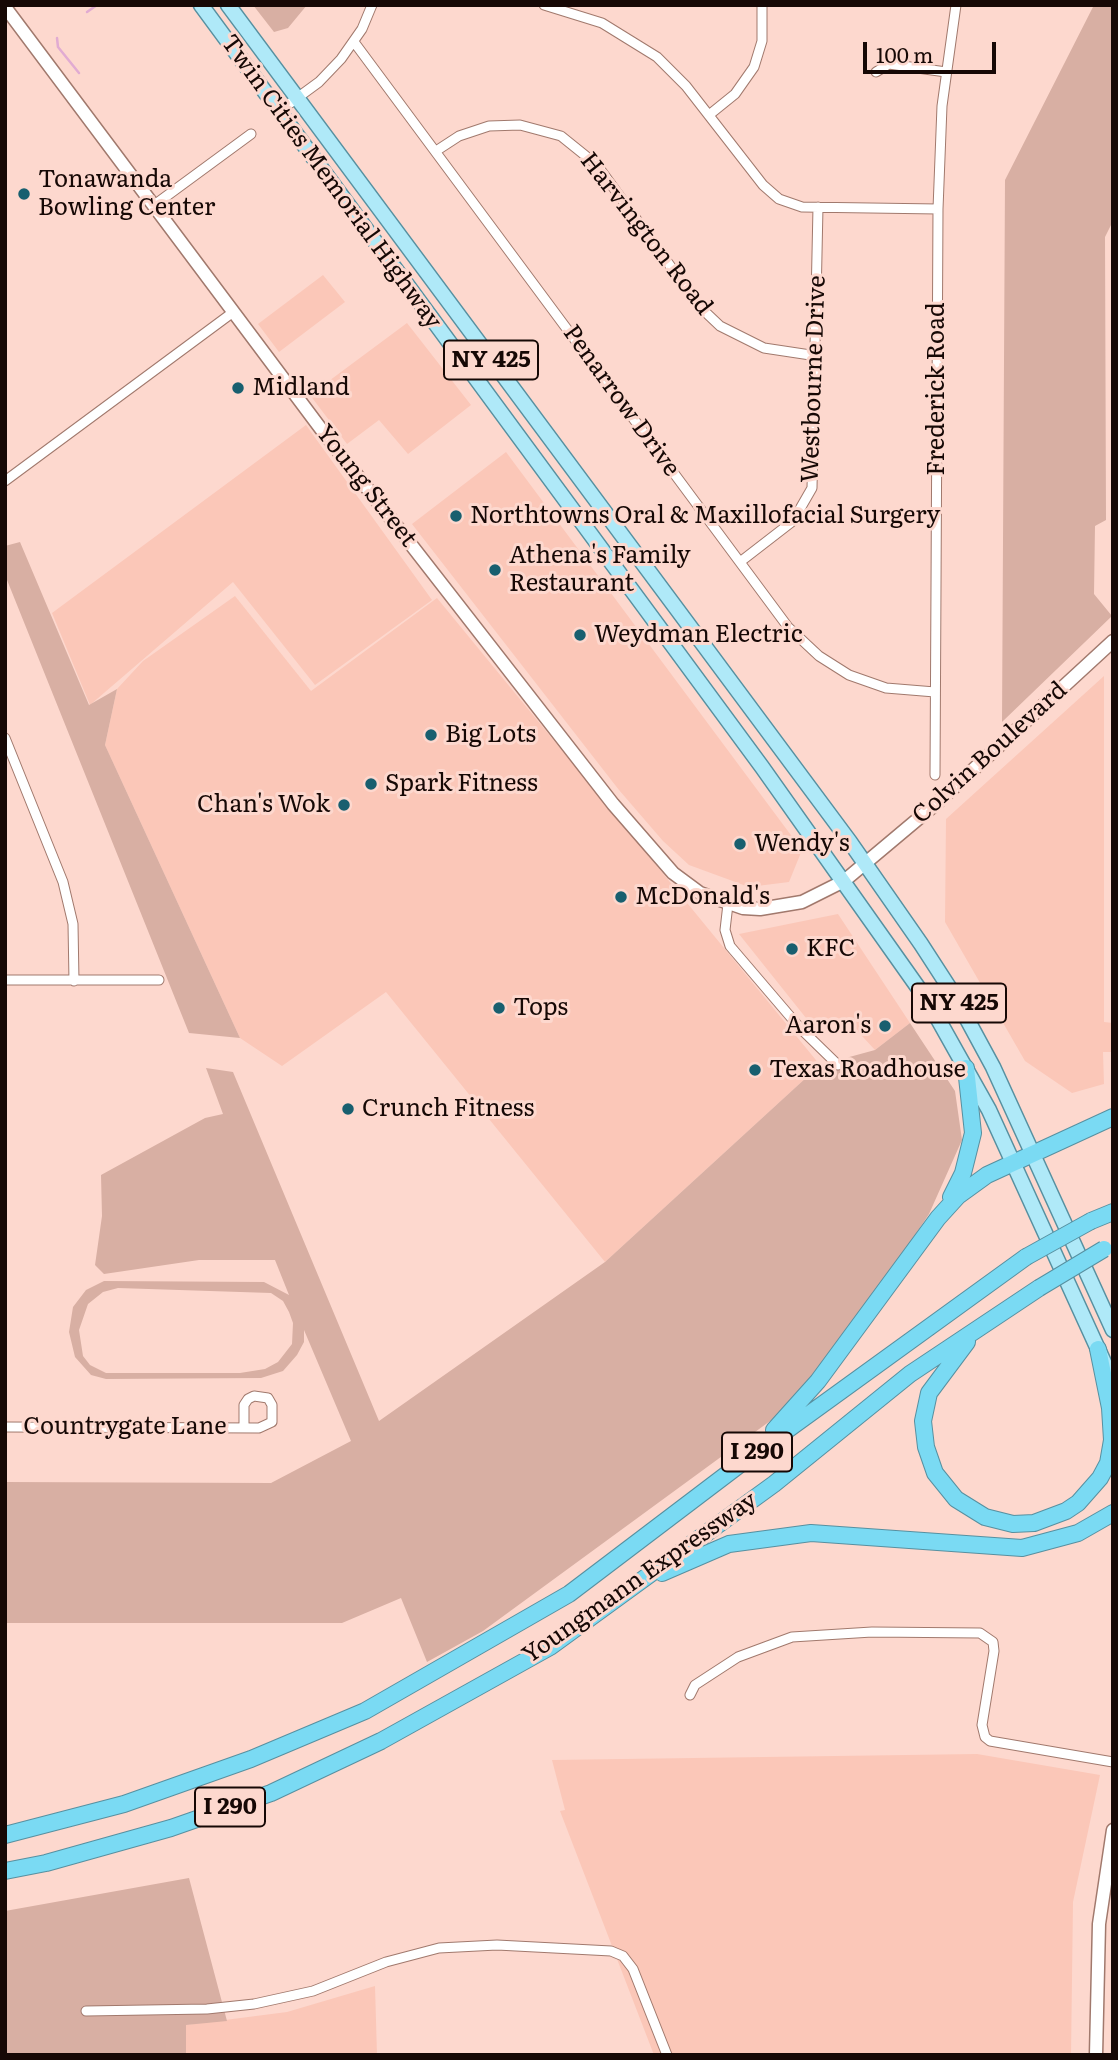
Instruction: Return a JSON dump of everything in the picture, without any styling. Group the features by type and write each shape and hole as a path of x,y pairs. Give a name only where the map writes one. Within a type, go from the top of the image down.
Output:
{"highway":[{"path":"743,1462 818,1381 938,1218 963,1173 970,1153 974,1128 966,1068"},
{"path":"938,1218 970,1185 1033,1152 1113,1116"},
{"name":"Youngmann Expressway","path":"5,1835 124,1804 251,1759 365,1711 422,1679 569,1594 743,1462 1026,1257 1091,1221 1113,1212"},
{"name":"Youngmann Expressway","path":"5,1871 46,1863 171,1828 271,1793 381,1741 550,1647 774,1485 910,1374 991,1318 1109,1246"},
{"path":"991,1318 961,1347 936,1380 929,1393 923,1421 930,1460 944,1486 972,1511 998,1522 1034,1523 1051,1519 1079,1503 1100,1478 1108,1463 1112,1440 1110,1408 1098,1349"},
{"path":"625,1591 729,1544 771,1536 811,1533 1022,1548 1078,1533 1113,1513"}],"main road":[{"name":"Twin Cities Memorial Highway","path":"201,5 844,881 929,1003 966,1068 1013,1163 1113,1382"},
{"name":"Twin Cities Memorial Highway","path":"228,5 867,865 954,995 1033,1152 1113,1330"}],"street":[{"path":"278,112 326,75 354,42 372,5"},
{"path":"544,5 591,18 638,42 675,74 771,193 790,204 938,209"},
{"path":"709,115 735,94 754,67 762,41 762,5"},
{"name":"Frederick Road","path":"935,775 938,209 946,72 956,5"},
{"name":"Young Street","path":"5,7 232,313 613,804 673,873 700,893 728,904 760,909 802,902 844,881 867,865"},
{"name":"Penarrow Drive","path":"354,42 788,626 836,668 886,688 935,692"},
{"path":"876,72 889,64 946,72"},
{"name":"Harvington Road","path":"436,151 459,136 488,126 520,125 561,136 597,166 700,307 720,326 764,348 817,356"},
{"path":"153,206 251,134"},
{"name":"Westbourne Drive","path":"740,562 793,521 808,499 815,475 818,207"},
{"path":"5,481 232,313"},
{"name":"Colvin Boulevard","path":"867,865 1113,641"},
{"path":"5,738 63,882 73,923 74,981"},
{"path":"728,904 725,930 730,946 800,1028 838,1065"},
{"path":"5,980 159,980"},
{"name":"Countrygate Lane","path":"5,1427 244,1428"},
{"path":"690,1695 695,1685 736,1658 792,1637 872,1632 981,1633 990,1639 994,1646 982,1728 990,1741 1113,1762"},
{"path":"1096,2055 1099,1924 1113,1830"},
{"path":"86,2011 207,2009 254,2004 313,1991 386,1962 452,1947 497,1945 611,1951 623,1956 633,1969 667,2055"}],"shaded area":[{"path":"253,5 307,5 288,28 274,32"},
{"path":"1094,5 1113,5 1113,221 1105,237 1106,520 1095,526 1094,594 1112,616 1002,722 1005,180"},
{"path":"323,275 345,302 279,352 258,324"},
{"path":"407,323 471,405 408,454 379,420 347,444 310,395"},
{"path":"306,425 432,600 315,685 233,582 90,705 52,613"},
{"path":"506,452 802,850 789,882 749,887 689,865 663,841 619,790 412,524"},
{"path":"20,542 89,705 117,689 105,745 240,1038 189,1033 5,575 5,546"},
{"path":"235,596 311,691 437,598 820,1065 605,1262 386,992 282,1066 240,1038 105,745 117,689 143,661"},
{"path":"1104,676 1104,1022 1113,1023 1113,1052 1103,1052 1104,1084 1072,1093 1025,1061 945,922 946,819"},
{"path":"838,914 910,1023 875,1050 849,1022 806,1018 739,934"},
{"path":"910,1023 955,1091 962,1140 929,1214 895,1265 830,1354 781,1413 483,1631 427,1662 401,1598 342,1623 5,1623 5,1482 271,1483 351,1441 304,1330 304,1342 283,1371 261,1378 106,1379 91,1375 75,1357 69,1332 73,1307 86,1290 104,1281 264,1282 289,1295 275,1260 199,1260 104,1274 95,1265 102,1216 101,1175 205,1118 223,1114 206,1068 233,1072 379,1421 605,1262 820,1065 875,1050","holes":["118,1288 271,1293 283,1301 289,1312 293,1323 292,1344 278,1362 265,1369 240,1373 106,1373 90,1365 83,1356 79,1330 88,1304 103,1292"]},
{"path":"977,1754 1100,1775 1073,1902 1071,2055 654,2055 560,1811 565,1810 552,1760"},
{"path":"189,1878 227,2021 186,2025 186,2055 5,2055 5,1911"},
{"path":"375,1986 377,2055 186,2055 186,2025 287,2012"}],"waterway":[{"path":"87,12 97,5"},
{"path":"57,38 58,47 79,73"}],"place":[{"name":"Tonawanda Bowling Center","path":"24,194"},
{"name":"Midland","path":"238,388"},
{"name":"Northtowns Oral & Maxillofacial Surgery","path":"456,516"},
{"name":"Athena's Family Restaurant","path":"495,570"},
{"name":"Weydman Electric","path":"580,635"},
{"name":"Big Lots","path":"431,735"},
{"name":"Spark Fitness","path":"371,784"},
{"name":"Chan's Wok","path":"344,805"},
{"name":"Wendy's","path":"740,844"},
{"name":"McDonald's","path":"621,897"},
{"name":"KFC","path":"792,949"},
{"name":"Tops","path":"499,1008"},
{"name":"Aaron's","path":"885,1026"},
{"name":"Texas Roadhouse","path":"755,1070"},
{"name":"Crunch Fitness","path":"348,1109"}]}
